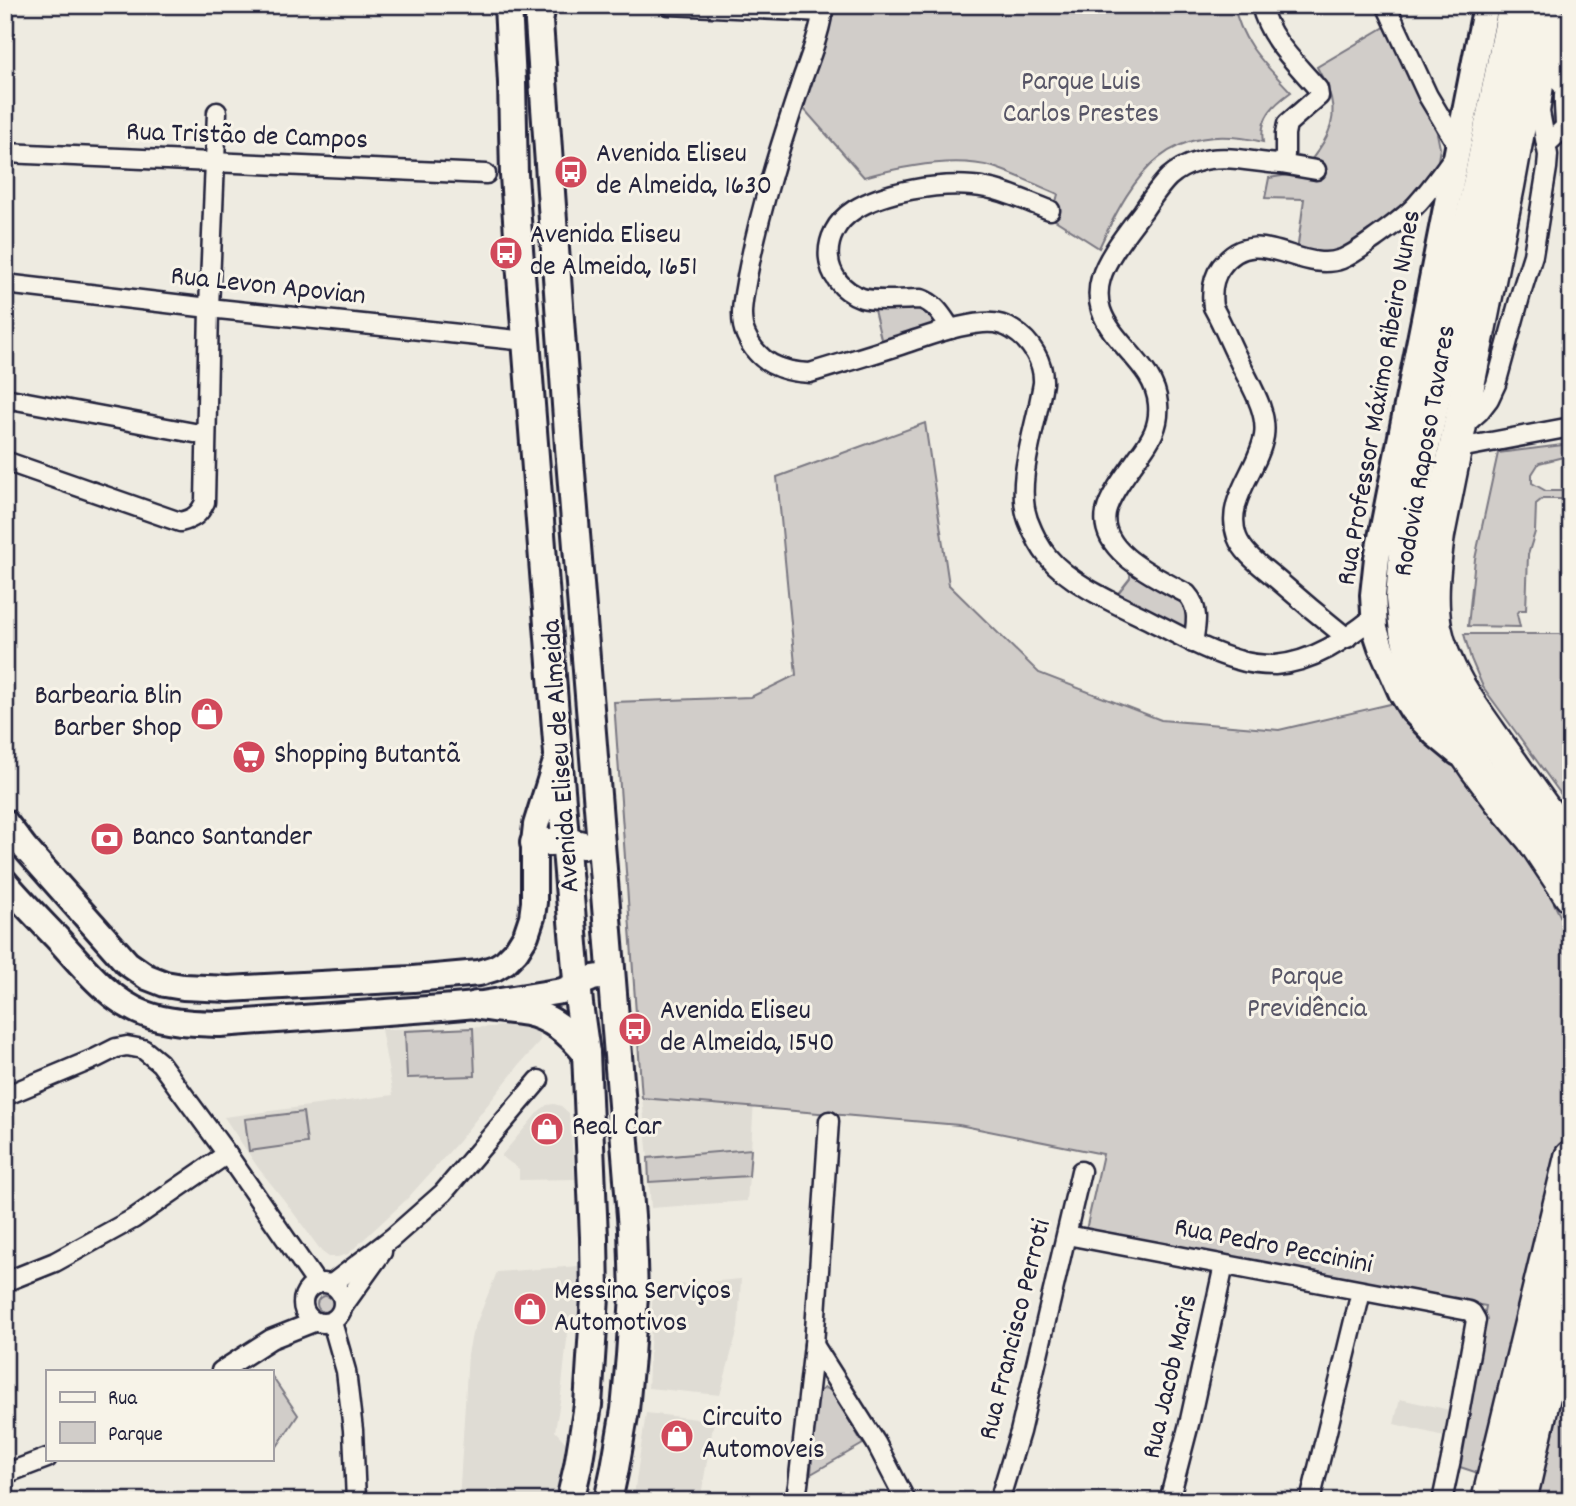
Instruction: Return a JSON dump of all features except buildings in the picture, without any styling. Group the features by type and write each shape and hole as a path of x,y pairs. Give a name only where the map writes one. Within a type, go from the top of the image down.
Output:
{"highway":[{"name":"Rodovia Raposo Tavares","path":"1515,5 1423,447 1408,529 1402,598 1406,631 1416,667 1428,693 1476,768 1534,839 1571,896"},
{"name":"Rodovia Raposo Tavares","path":"1541,5 1508,186 1438,535 1433,605 1440,644 1464,697 1571,846"},
{"path":"1558,5 1564,85"},
{"path":"1488,1501 1571,1157"},
{"path":"1520,1501 1571,1278"}],"main road":[{"name":"Avenida Eliseu de Almeida","path":"508,5 514,175 558,754 586,1053 594,1237 595,1297 588,1405 570,1501"},
{"name":"Avenida Eliseu de Almeida","path":"542,5 539,22 568,433 632,1229 634,1295 625,1410 608,1501"},
{"name":"Rua Professor Máximo Ribeiro Nunes","path":"1476,768 1435,734 1412,710 1401,692 1375,629 1373,595 1377,558 1486,5"},
{"path":"5,822 127,963 147,977 165,984 229,989 480,973 505,962 526,935 534,902 536,825 558,754"},
{"path":"534,843 566,841 585,846 589,854 595,897 606,905"},
{"path":"5,882 101,985 124,1003 162,1019 220,1024 476,1005 562,991 593,978 612,975"},
{"path":"476,1005 537,1016 568,1033 586,1053"}],"street":[{"path":"669,5 823,8 773,169 752,250 742,307 744,333 754,349 773,366 791,373 810,373 951,329 985,322 999,323 1022,336 1035,351 1041,366 1043,384 1025,471 1024,496 1027,516 1036,540 1059,567 1091,591 1193,642 1235,660 1252,664 1296,662 1347,638 1374,617"},
{"path":"1261,5 1269,30 1320,92 1317,99 1287,124 1285,155 1281,164"},
{"path":"1347,638 1254,559 1237,538 1234,524 1236,503 1261,447 1264,425 1255,395 1213,307 1212,298 1217,272 1237,252 1251,247 1266,247 1302,258 1328,262 1357,252 1415,206 1434,184 1457,149 1428,96 1386,5"},
{"path":"1456,440 1489,399 1496,384 1533,255 1548,168 1540,112 1564,85"},
{"path":"1546,145 1565,127 1564,85"},
{"path":"5,461 180,522 192,519 201,512 205,502 217,112"},
{"name":"Rua Tristão de Campos","path":"5,153 486,174"},
{"path":"1193,642 1197,624 1192,600 1131,562 1116,546 1107,527 1110,500 1152,438 1158,418 1156,393 1150,378 1113,333 1101,309 1101,280 1128,232 1162,184 1181,168 1208,159 1225,158 1316,170"},
{"path":"951,329 939,310 929,301 870,300 846,289 836,278 829,261 831,236 839,223 852,211 879,197 947,185 996,190 1049,210"},
{"name":"Rua Levon Apovian","path":"5,284 209,309 526,341"},
{"path":"5,398 205,435"},
{"path":"1456,440 1571,427"},
{"path":"5,1096 116,1048 137,1046 151,1054 324,1284 338,1289 343,1296 344,1305"},
{"path":"271,1339 303,1304 307,1292 324,1284 392,1238 443,1193 539,1080"},
{"path":"795,1501 814,1345 829,1121"},
{"path":"5,1282 55,1262 133,1219 227,1154"},
{"name":"Rua Francisco Perroti","path":"999,1501 1020,1433 1082,1171"},
{"name":"Rua Pedro Peccinini","path":"1067,1236 1472,1313 1476,1320 1442,1501"},
{"path":"223,1370 271,1339 314,1322 332,1322 342,1312 344,1305 392,1238"},
{"name":"Rua Jacob Maris","path":"1169,1501 1224,1265"},
{"path":"1310,1501 1361,1292"},
{"path":"303,1304 304,1311 314,1322"},
{"path":"332,1322 346,1371 353,1430 356,1501"},
{"path":"814,1345 876,1443 906,1501"},
{"path":"5,1474 46,1458"}],"shaded area":[{"path":"524,1023 539,1034 540,1040 536,1046 458,1142 406,1200 348,1254 329,1257 322,1252 259,1169 224,1117 393,1095 381,1029 493,1027"},
{"path":"642,1098 754,1101 751,1149 648,1158"},
{"name":"Real Car","path":"554,1104 569,1113 575,1179 519,1180 519,1169 501,1156 539,1111"},
{"path":"749,1176 747,1201 651,1208 649,1182"},
{"path":"579,1266 578,1330 568,1330 555,1431 567,1444 556,1501 459,1501 468,1354 472,1334 497,1272"},
{"path":"741,1279 738,1328 720,1395 648,1388 653,1287"},
{"path":"1400,1399 1450,1410 1444,1436 1394,1424"},
{"name":"Circuito Automoveis","path":"646,1413 714,1421 700,1501 633,1501"}],"green space":[{"name":"Parque Luis Carlos Prestes","path":"823,5 1234,5 1237,19 1249,42 1291,92 1278,102 1265,119 1263,142 1230,137 1202,138 1179,146 1159,158 1126,196 1099,248 1052,218 1058,194 993,167 945,163 864,177 796,100"},
{"path":"1390,24 1435,123 1440,148 1437,167 1418,193 1396,209 1359,244 1338,257 1297,252 1304,199 1265,198 1269,178 1301,173 1330,130 1333,109 1331,98 1317,67"},
{"path":"920,300 947,330 884,351 872,302"},
{"name":"Parque Previdência","path":"925,423 949,585 1039,673 1161,720 1279,730 1398,702 1474,783 1540,875 1571,938 1571,1118 1481,1474 1457,1466 1486,1306 1086,1230 1103,1154 959,1125 642,1098 614,702 751,697 796,675 777,477"},
{"path":"1571,444 1571,454 1539,463 1532,474 1532,483 1546,491 1571,491 1571,499 1542,499 1536,504 1535,532 1528,555 1526,610 1520,610 1517,614 1520,627 1468,626 1475,559 1498,453"},
{"path":"1131,561 1187,594 1193,643 1112,601 1130,578"},
{"path":"1464,634 1571,634 1571,808 1483,687"},
{"path":"473,1028 475,1076 407,1078 405,1031"},
{"path":"303,1112 307,1143 249,1151 245,1119"},
{"path":"751,1149 749,1176 649,1182 648,1158"},
{"path":"322,1296 328,1296 333,1304 331,1310 322,1312 317,1307 317,1301"},
{"path":"1571,1340 1571,1471 1564,1501 1530,1501"},
{"path":"273,1378 298,1415 276,1448 273,1443"},
{"path":"825,1388 832,1391 863,1444 811,1474 816,1396"}],"place":[{"name":"Avenida Eliseu de Almeida, 1630","path":"571,172"},
{"name":"Avenida Eliseu de Almeida, 1651","path":"506,253"},
{"name":"Barbearia Blin Barber Shop","path":"207,714"},
{"name":"Shopping Butantã","path":"249,757"},
{"name":"Banco Santander","path":"107,839"},
{"name":"Avenida Eliseu de Almeida, 1540","path":"635,1029"},
{"name":"Real Car","path":"547,1129"},
{"name":"Messina Serviços Automotivos","path":"530,1309"},
{"name":"Circuito Automoveis","path":"677,1436"}]}
